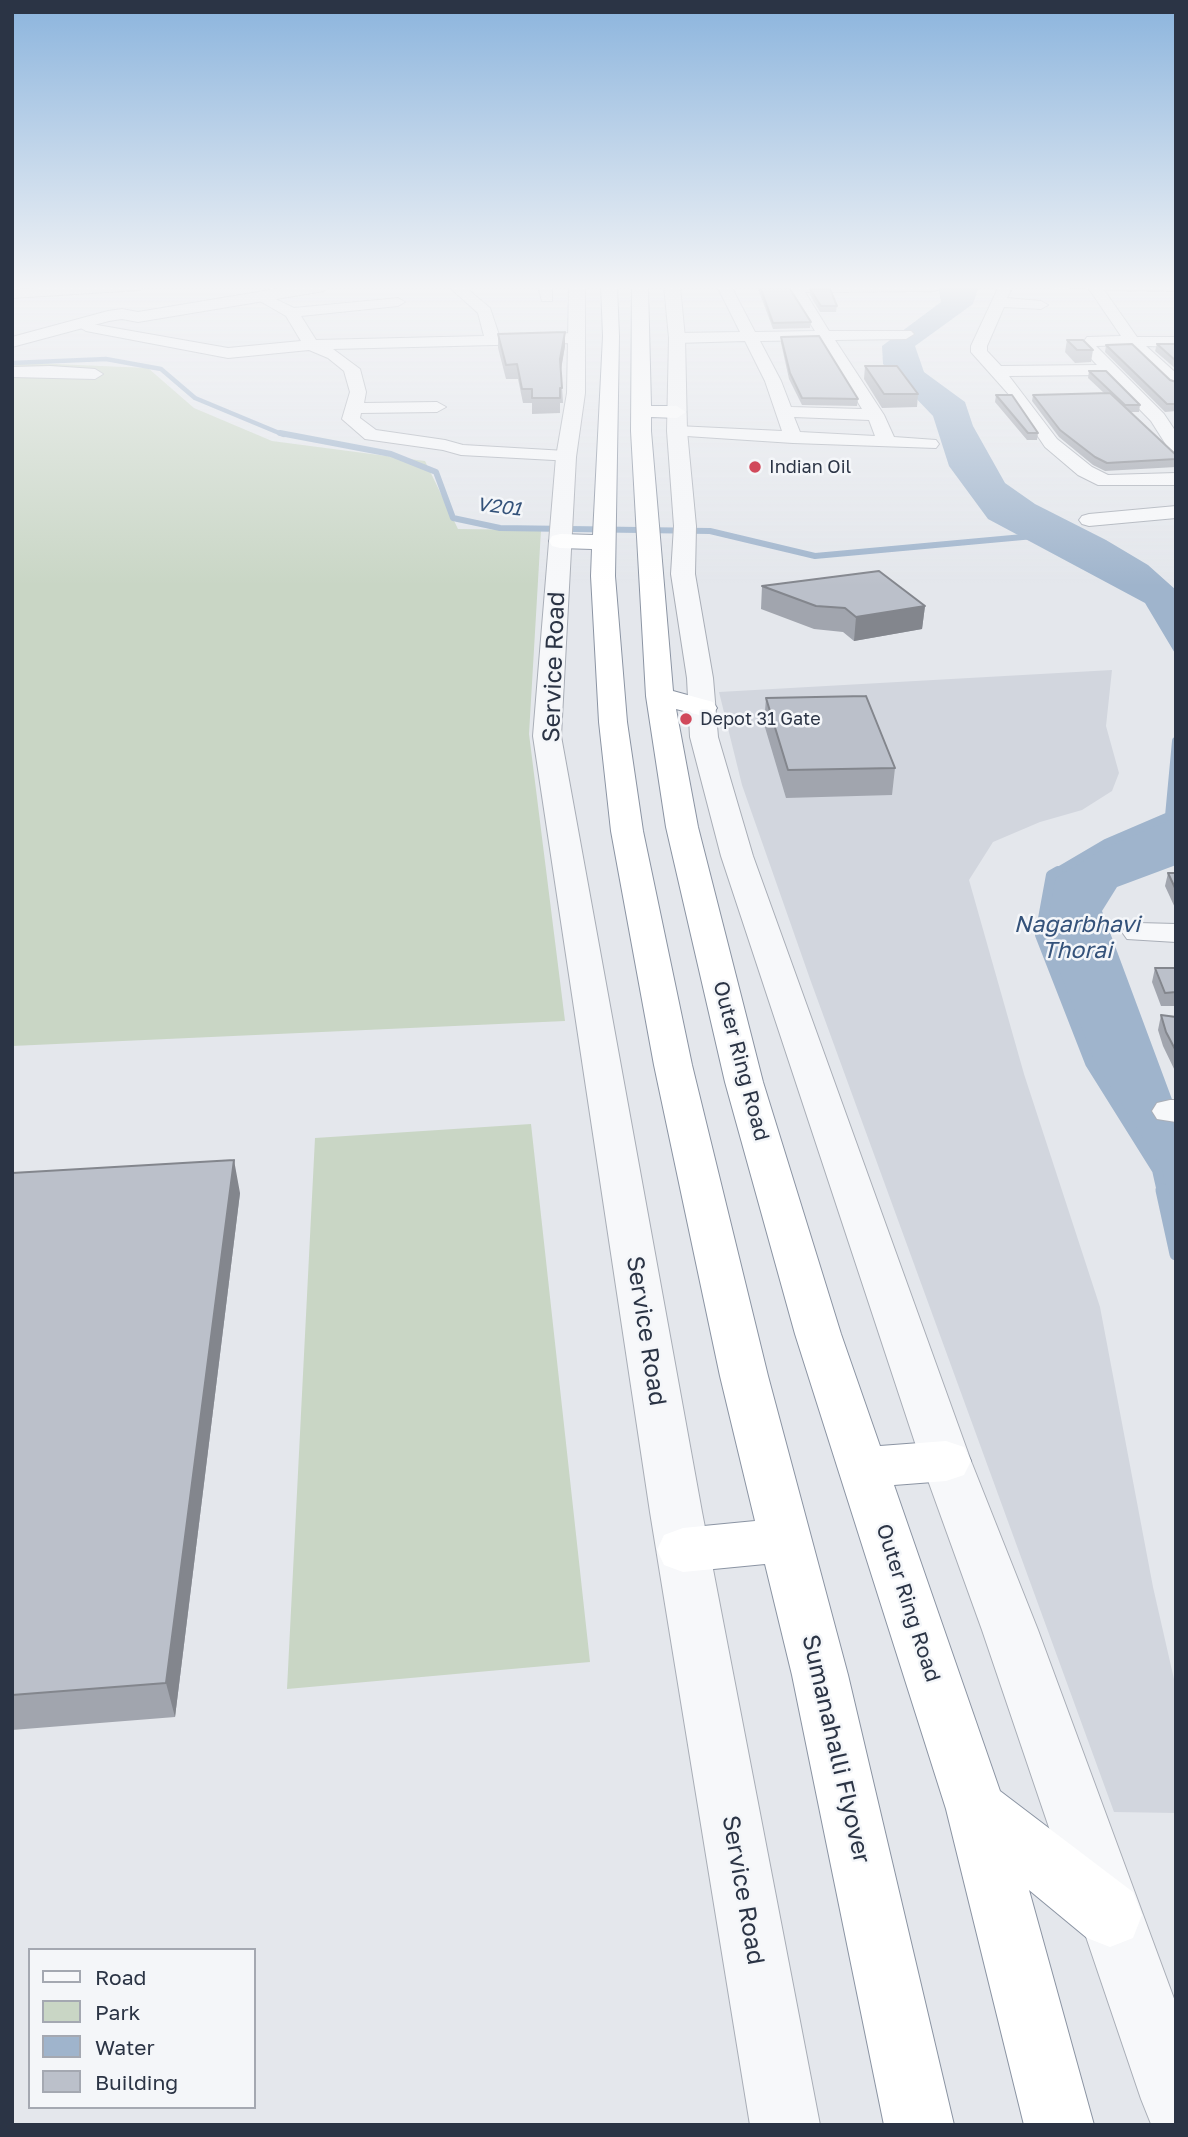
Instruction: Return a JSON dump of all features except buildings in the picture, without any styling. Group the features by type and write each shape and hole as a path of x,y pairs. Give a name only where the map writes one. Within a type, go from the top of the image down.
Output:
{"highway":[{"path":"561,533 604,534 609,386"},
{"name":"Outer Ring Road","path":"641,386 647,531 660,696 682,827 744,1082 818,1334 976,1810"},
{"path":"576,394 609,393"},
{"path":"641,411 677,422"},
{"name":"Sumanahalli Flyover","path":"604,534 603,576 613,722 627,831 673,1065 744,1376 820,1675 919,2125"},
{"path":"660,696 703,708"},
{"path":"864,1467 946,1461"},
{"path":"683,1550 785,1540"},
{"path":"976,1810 1110,1915"},
{"path":"976,1810 1059,2125"}],"street":[{"path":"356,386 358,392 351,419 371,435 445,445 461,450 566,457"},
{"name":"Service Road","path":"576,386 566,457 547,736 683,1550 785,2125"},
{"path":"677,386 685,531 683,573 703,708 704,737 737,856 946,1461 1010,1630 1176,2099"},
{"path":"775,386 793,438"},
{"path":"856,386 875,415 887,442"},
{"path":"1009,386 1051,443 1085,471 1105,481 1176,479"},
{"path":"1128,386 1158,418 1176,447"},
{"path":"354,408 437,407"},
{"path":"784,412 875,415"},
{"path":"677,422 793,438 930,444"},
{"path":"1088,520 1176,512"},
{"path":"1139,932 1176,933"}],"shaded area":[{"path":"1112,670 1106,726 1119,773 1112,791 1082,810 1040,822 993,842 969,880 1024,1074 1100,1307 1153,1587 1176,1688 1176,1813 1114,1812 810,979 742,785 719,692"}],"green space":[{"path":"12,386 168,386 194,408 272,441 425,461 458,529 541,530 529,734 565,1021 12,1046"},
{"path":"531,1124 590,1662 287,1689 315,1138"}],"water":[{"path":"904,386 943,386 965,402 973,426 1005,483 1035,504 1148,565 1176,590 1176,655 1145,603 988,519 949,466 933,416"},
{"name":"Nagarbhavi Thorai","path":"1176,741 1176,865 1117,887 1102,911 1176,1110 1176,1254 1157,1170 1090,1063 1040,935 1051,875 1109,842 1169,816"}],"waterway":[{"name":"V201","path":"181,386 195,398 284,435"},
{"name":"V201","path":"280,433 391,454 436,472 453,518 500,528 710,531 815,556 1034,536"},
{"name":"Nagarbhavi Thorai","path":"1055,873 1106,843 1169,816 1176,741"},
{"name":"Nagarbhavi Thorai","path":"1058,871 1051,875 1040,935 1090,1063 1157,1170 1162,1192"},
{"name":"Nagarbhavi Thorai","path":"1162,1190 1176,1254"}],"place":[{"name":"Indian Oil","path":"755,467"},
{"name":"Depot 31 Gate","path":"686,719"}]}
